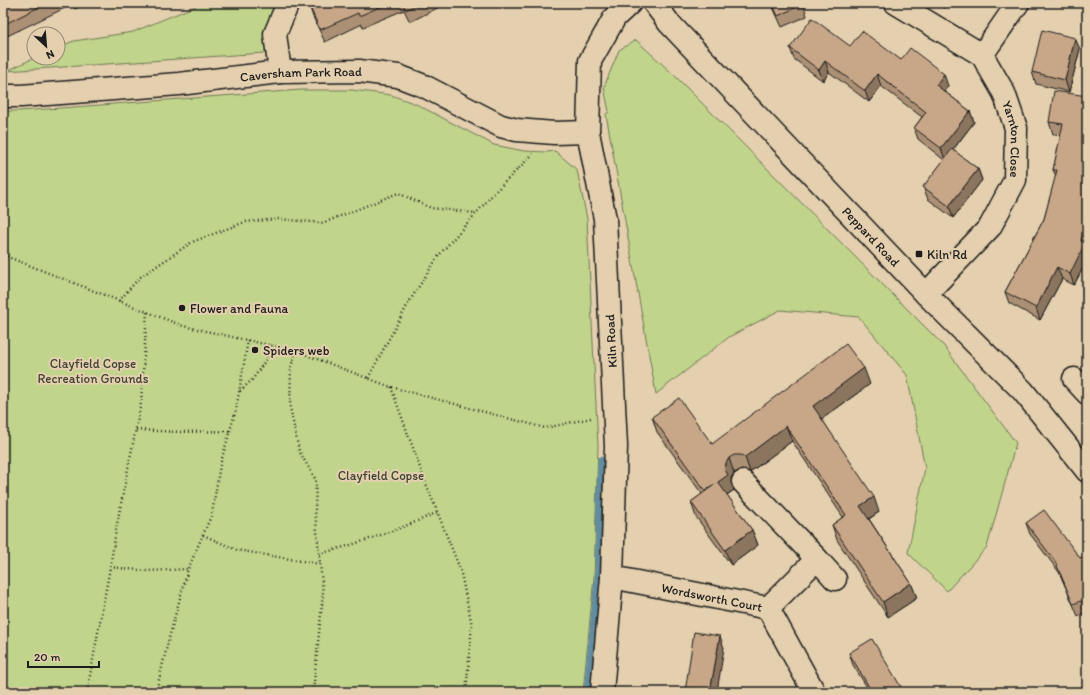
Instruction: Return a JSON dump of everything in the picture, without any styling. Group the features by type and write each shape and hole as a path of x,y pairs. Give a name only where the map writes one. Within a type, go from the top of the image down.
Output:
{"street":[{"path":"280,72 275,34 288,3"},
{"name":"Kiln Road","path":"602,692 612,577 616,446 605,219 588,132 590,61 615,17 630,3"},
{"name":"Peppard Road","path":"654,3 670,23 926,294 1023,391 1087,471"},
{"name":"Yarnton Close","path":"896,3 982,55 1004,93 1016,128 1015,180 990,227 926,294"},
{"path":"982,55 1018,3"},
{"name":"Caversham Park Road","path":"3,96 21,96 179,84 280,72 359,71 398,76 424,86 501,126 517,130 554,133 588,132"},
{"path":"743,482 817,559 835,580"},
{"name":"Wordsworth Court","path":"612,577 768,608 817,559"},
{"path":"768,608 814,692"}],"path":[{"path":"368,378 409,302 440,255 494,192 554,133"},
{"path":"119,301 139,278 192,242 245,222 279,219 323,223 398,193 431,208 476,214"},
{"path":"3,255 183,326 296,351 391,387 545,428 615,414"},
{"path":"87,692 117,524 141,403 147,312"},
{"path":"156,692 188,569 212,514 220,466 240,392 248,340"},
{"path":"240,392 252,380 266,360 269,345"},
{"path":"296,351 291,367 290,407 299,451 316,480 314,511 323,594 313,692"},
{"path":"391,387 423,476 460,569 472,625 466,692"},
{"path":"136,430 180,432 230,431"},
{"path":"319,554 365,541 438,512"},
{"path":"203,535 237,550 320,564"},
{"path":"110,567 147,571 188,569"}],"green space":[{"path":"203,3 288,3 277,52 7,71 26,62 26,66 66,66 66,44 74,41 133,32"},
{"path":"636,40 674,75 943,345 1016,443 987,547 947,591 908,553 925,468 907,375 859,317 780,310 729,337 656,394 606,114 609,112 604,87 619,50"},
{"name":"Clayfield Copse","path":"301,90 352,90 391,95 416,104 494,145 524,151 555,151 577,170 587,219 598,446 594,577 583,692 3,692 3,111"}],"building":[{"path":"3,3 47,3 3,25"},
{"path":"313,3 389,3 359,16 358,13 320,30 309,5"},
{"path":"402,3 420,3 406,10"},
{"path":"772,3 803,3 803,4 778,16"},
{"path":"812,18 850,46 862,31 901,60 910,48 944,74 936,85 970,111 941,148 914,128 926,112 877,74 865,91 825,61 819,70 790,48"},
{"path":"1042,30 1075,38 1065,80 1032,72"},
{"path":"1054,91 1087,96 1087,219 1081,241 1085,243 1070,274 1057,267 1036,308 1005,292 1044,219 1057,170 1053,170 1063,124 1049,122"},
{"path":"952,149 978,169 949,206 923,187"},
{"path":"846,344 864,368 813,406 874,497 860,506 911,583 883,602 832,525 846,515 786,426 745,457 741,455 734,455 729,458 726,463 725,470 728,475 718,482 752,530 725,550 691,502 714,485 705,491 652,417 679,398 712,444"},
{"path":"1044,510 1080,558 1087,555 1087,612 1081,601 1073,604 1055,561 1026,523"},
{"path":"694,632 720,636 710,692 685,692"},
{"path":"872,639 904,692 872,692 849,653"}],"waterway":[{"path":"587,692 598,577 601,460"}],"place":[{"name":"Kiln Rd","path":"919,254"},
{"name":"Flower and Fauna","path":"182,308"},
{"name":"Spiders web","path":"255,350"}],"park label":[{"name":"Clayfield Copse Recreation Grounds","path":"93,370"}]}
